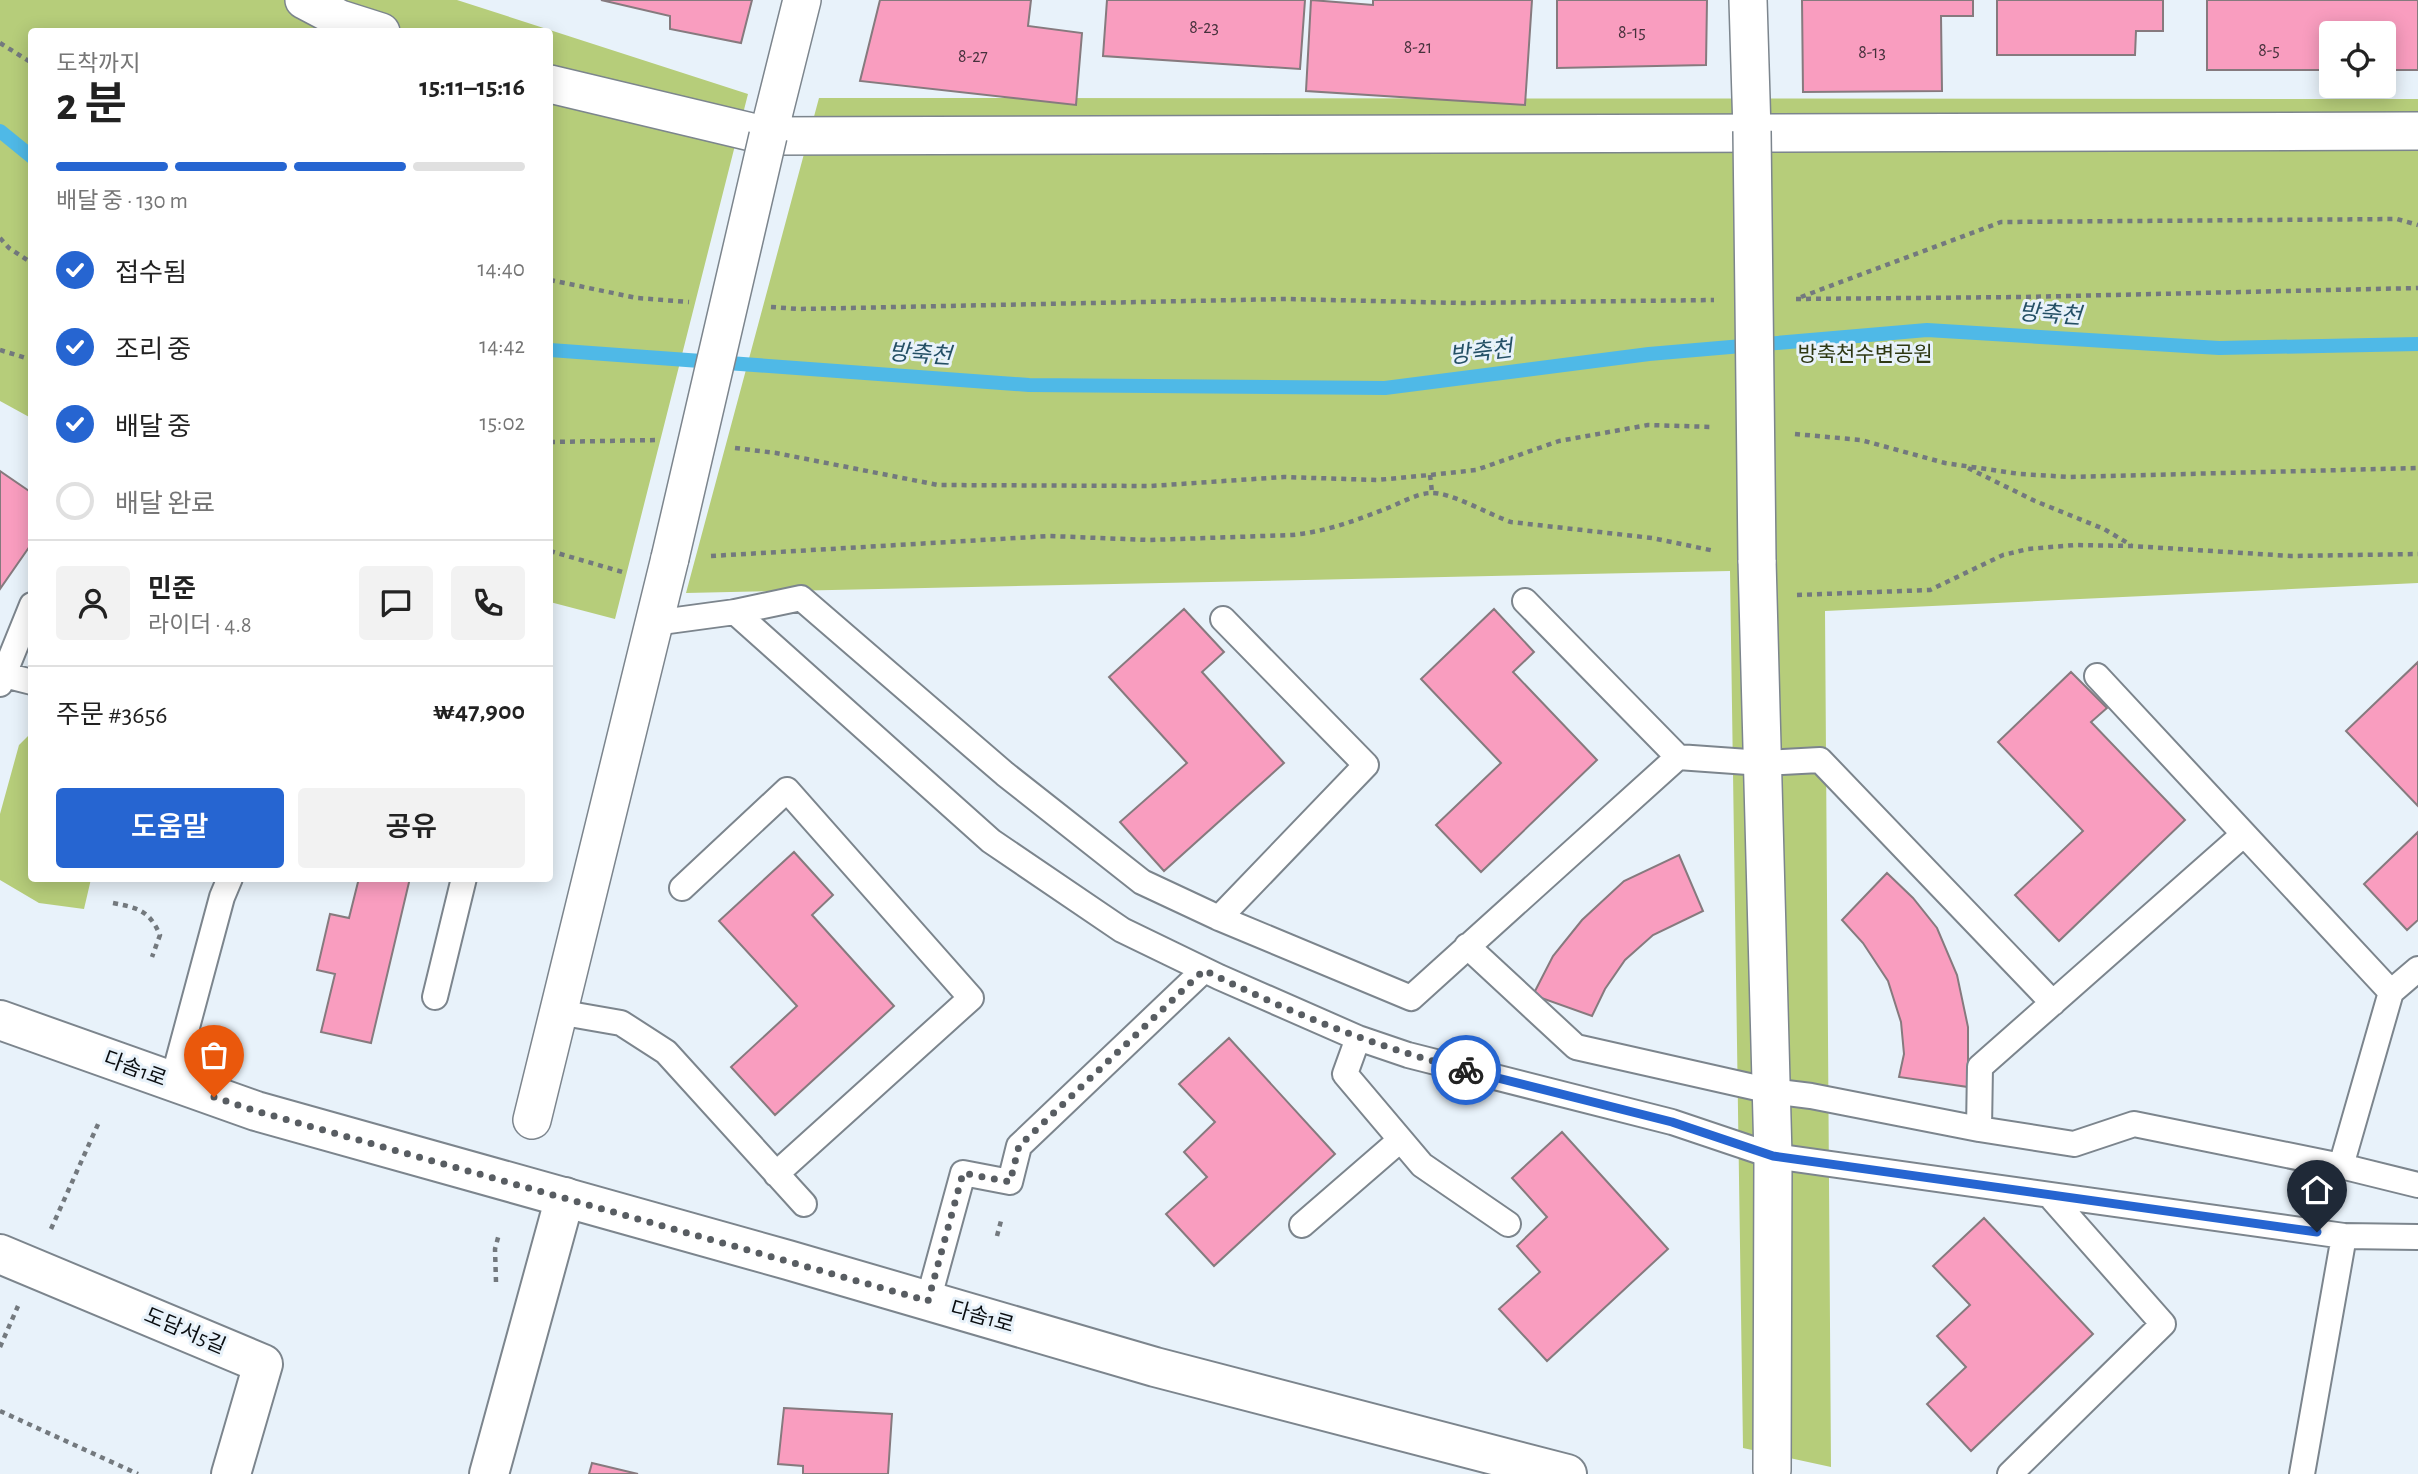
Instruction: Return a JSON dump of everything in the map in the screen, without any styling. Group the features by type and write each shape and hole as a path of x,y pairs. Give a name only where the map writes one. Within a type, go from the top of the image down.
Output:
{"street":[{"path":"304,0 340,19 368,28"},
{"path":"532,1120 667,570 802,0"},
{"path":"1748,0 1757,559 1773,1156 1773,1470"},
{"path":"553,85 768,136 2418,131"},
{"name":"다솜1로","path":"0,1020 256,1111 1155,1367 1529,1469 1567,1474"},
{"path":"489,1474 565,1197"},
{"name":"도담서5길","path":"0,1254 264,1364 231,1474"}],"lane":[{"path":"654,623 735,612 801,598 1005,774 1142,882 1219,918 1411,998 1678,757"},
{"path":"1525,601 1678,757 1762,763 1820,760 2053,1003"},
{"path":"735,612 991,841 1122,930 1204,970 1358,1038 1408,1055 1672,1122 1773,1156 2344,1236 2418,1237"},
{"path":"28,614 1,678 28,681"},
{"path":"1219,918 1366,765 1223,619"},
{"path":"2097,676 2391,992"},
{"path":"682,888 787,790 971,998 776,1174"},
{"path":"1979,1129 1980,1067 2244,834"},
{"path":"172,1083 228,882"},
{"path":"435,998 463,882"},
{"path":"1467,946 1576,1047 1771,1091 1811,1096 1979,1129 2074,1144 2134,1124 2342,1166 2418,1185"},
{"path":"2342,1166 2391,992 2418,969"},
{"path":"928,1301 963,1173 1010,1182 1019,1146 1204,970"},
{"path":"558,1012 621,1023 666,1052 804,1204"},
{"path":"1358,1038 1345,1074 1422,1165 1508,1224"},
{"path":"1302,1225 1399,1140"},
{"path":"2010,1474 2163,1324 2050,1196"},
{"path":"2302,1474 2344,1236"}],"path":[{"path":"0,43 28,60"},
{"path":"1797,299 2001,222 2398,219 2418,225"},
{"path":"0,238 9,248 28,260"},
{"path":"553,281 637,298 691,302"},
{"path":"1784,299 2023,297 2418,288"},
{"path":"759,306 799,309 1286,299 1462,303 1714,300"},
{"path":"0,350 28,359"},
{"path":"726,447 776,453 938,485 1150,486 1284,477 1377,480 1430,475 1476,470 1559,441 1648,425 1716,427"},
{"path":"1783,432 1861,440 1964,466 2020,474 2070,477 2418,468"},
{"path":"553,442 663,440"},
{"path":"1964,466 2035,501 2104,529 2132,546"},
{"path":"1430,475 1432,492"},
{"path":"553,551 667,570 688,557 1050,536 1149,540 1292,535 1311,533 1356,520 1432,492 1457,499 1490,516 1511,522 1652,538 1757,559"},
{"path":"1758,596 1930,590 2003,555 2028,549 2075,545 2291,556 2418,554"},
{"path":"113,902 139,909 153,920 160,935 152,957"},
{"path":"50,1231 99,1122"},
{"path":"0,1347 21,1299"},
{"path":"0,1411 138,1474"}],"green space":[{"path":"0,0 457,0 544,28 28,28 28,416 0,401"},
{"path":"553,31 748,94 615,619 553,603"},
{"name":"방축천수변공원","path":"819,98 2418,99 2418,583 1825,611 1831,1467 1743,1448 1730,571 686,593"},
{"path":"28,736 28,882 90,882 84,909 39,903 0,880 0,814 19,745"}],"building":[{"path":"601,0 752,0 741,43 670,29 670,16"},
{"path":"880,0 1031,0 1028,26 1082,33 1076,105 860,81"},
{"path":"1107,0 1305,0 1300,69 1103,56"},
{"path":"1311,0 1373,5 1373,0 1532,0 1525,105 1306,91"},
{"path":"1557,0 1707,0 1706,65 1557,68"},
{"path":"1802,0 1973,0 1973,16 1941,16 1942,91 1803,92"},
{"path":"1997,0 2163,0 2163,31 2136,31 2135,55 1997,55"},
{"path":"2207,0 2418,0 2418,70 2396,70 2396,21 2319,21 2319,70 2207,70"},
{"path":"0,471 28,490 28,549 0,589"},
{"path":"1184,609 1224,652 1202,672 1284,763 1164,871 1120,822 1187,763 1109,677"},
{"path":"1494,609 1534,652 1513,672 1597,760 1481,872 1436,825 1501,763 1421,679"},
{"path":"2418,662 2418,806 2346,731"},
{"path":"2071,672 2107,708 2091,722 2185,820 2059,941 2015,895 2083,831 1998,742"},
{"path":"2418,832 2418,920 2407,930 2364,884"},
{"path":"794,852 833,895 812,915 894,1006 775,1115 731,1067 797,1006 719,921"},
{"path":"1679,855 1703,911 1653,935 1625,960 1605,989 1592,1016 1533,995 1553,956 1582,920 1624,881"},
{"path":"1887,873 1913,898 1937,928 1957,975 1968,1027 1968,1087 1899,1077 1904,1054 1901,1022 1888,981 1863,943 1842,920"},
{"path":"358,882 409,882 371,1043 321,1032 335,974 317,970 330,914 349,918"},
{"path":"1229,1038 1335,1154 1214,1266 1166,1214 1207,1177 1184,1152 1215,1122 1179,1084"},
{"path":"1562,1132 1668,1249 1547,1361 1499,1309 1540,1272 1517,1246 1547,1217 1512,1178"},
{"path":"1984,1218 2093,1334 1971,1451 1927,1404 1966,1367 1937,1336 1970,1305 1933,1266"},
{"path":"784,1408 892,1414 888,1474 803,1474 803,1466 778,1464"},
{"path":"592,1463 638,1474 589,1474"}],"waterway":[{"name":"방축천","path":"0,131 28,154"},
{"name":"방축천","path":"553,350 1029,385 1385,388 1649,354 1927,330 2219,348 2418,344"}],"way so far":[{"path":"214,1097 928,1301 963,1173 1010,1182 1019,1146 1204,970 1358,1038 1466,1070"}],"route":[{"path":"1466,1070 1672,1122 1773,1156 2317,1232"}]}
